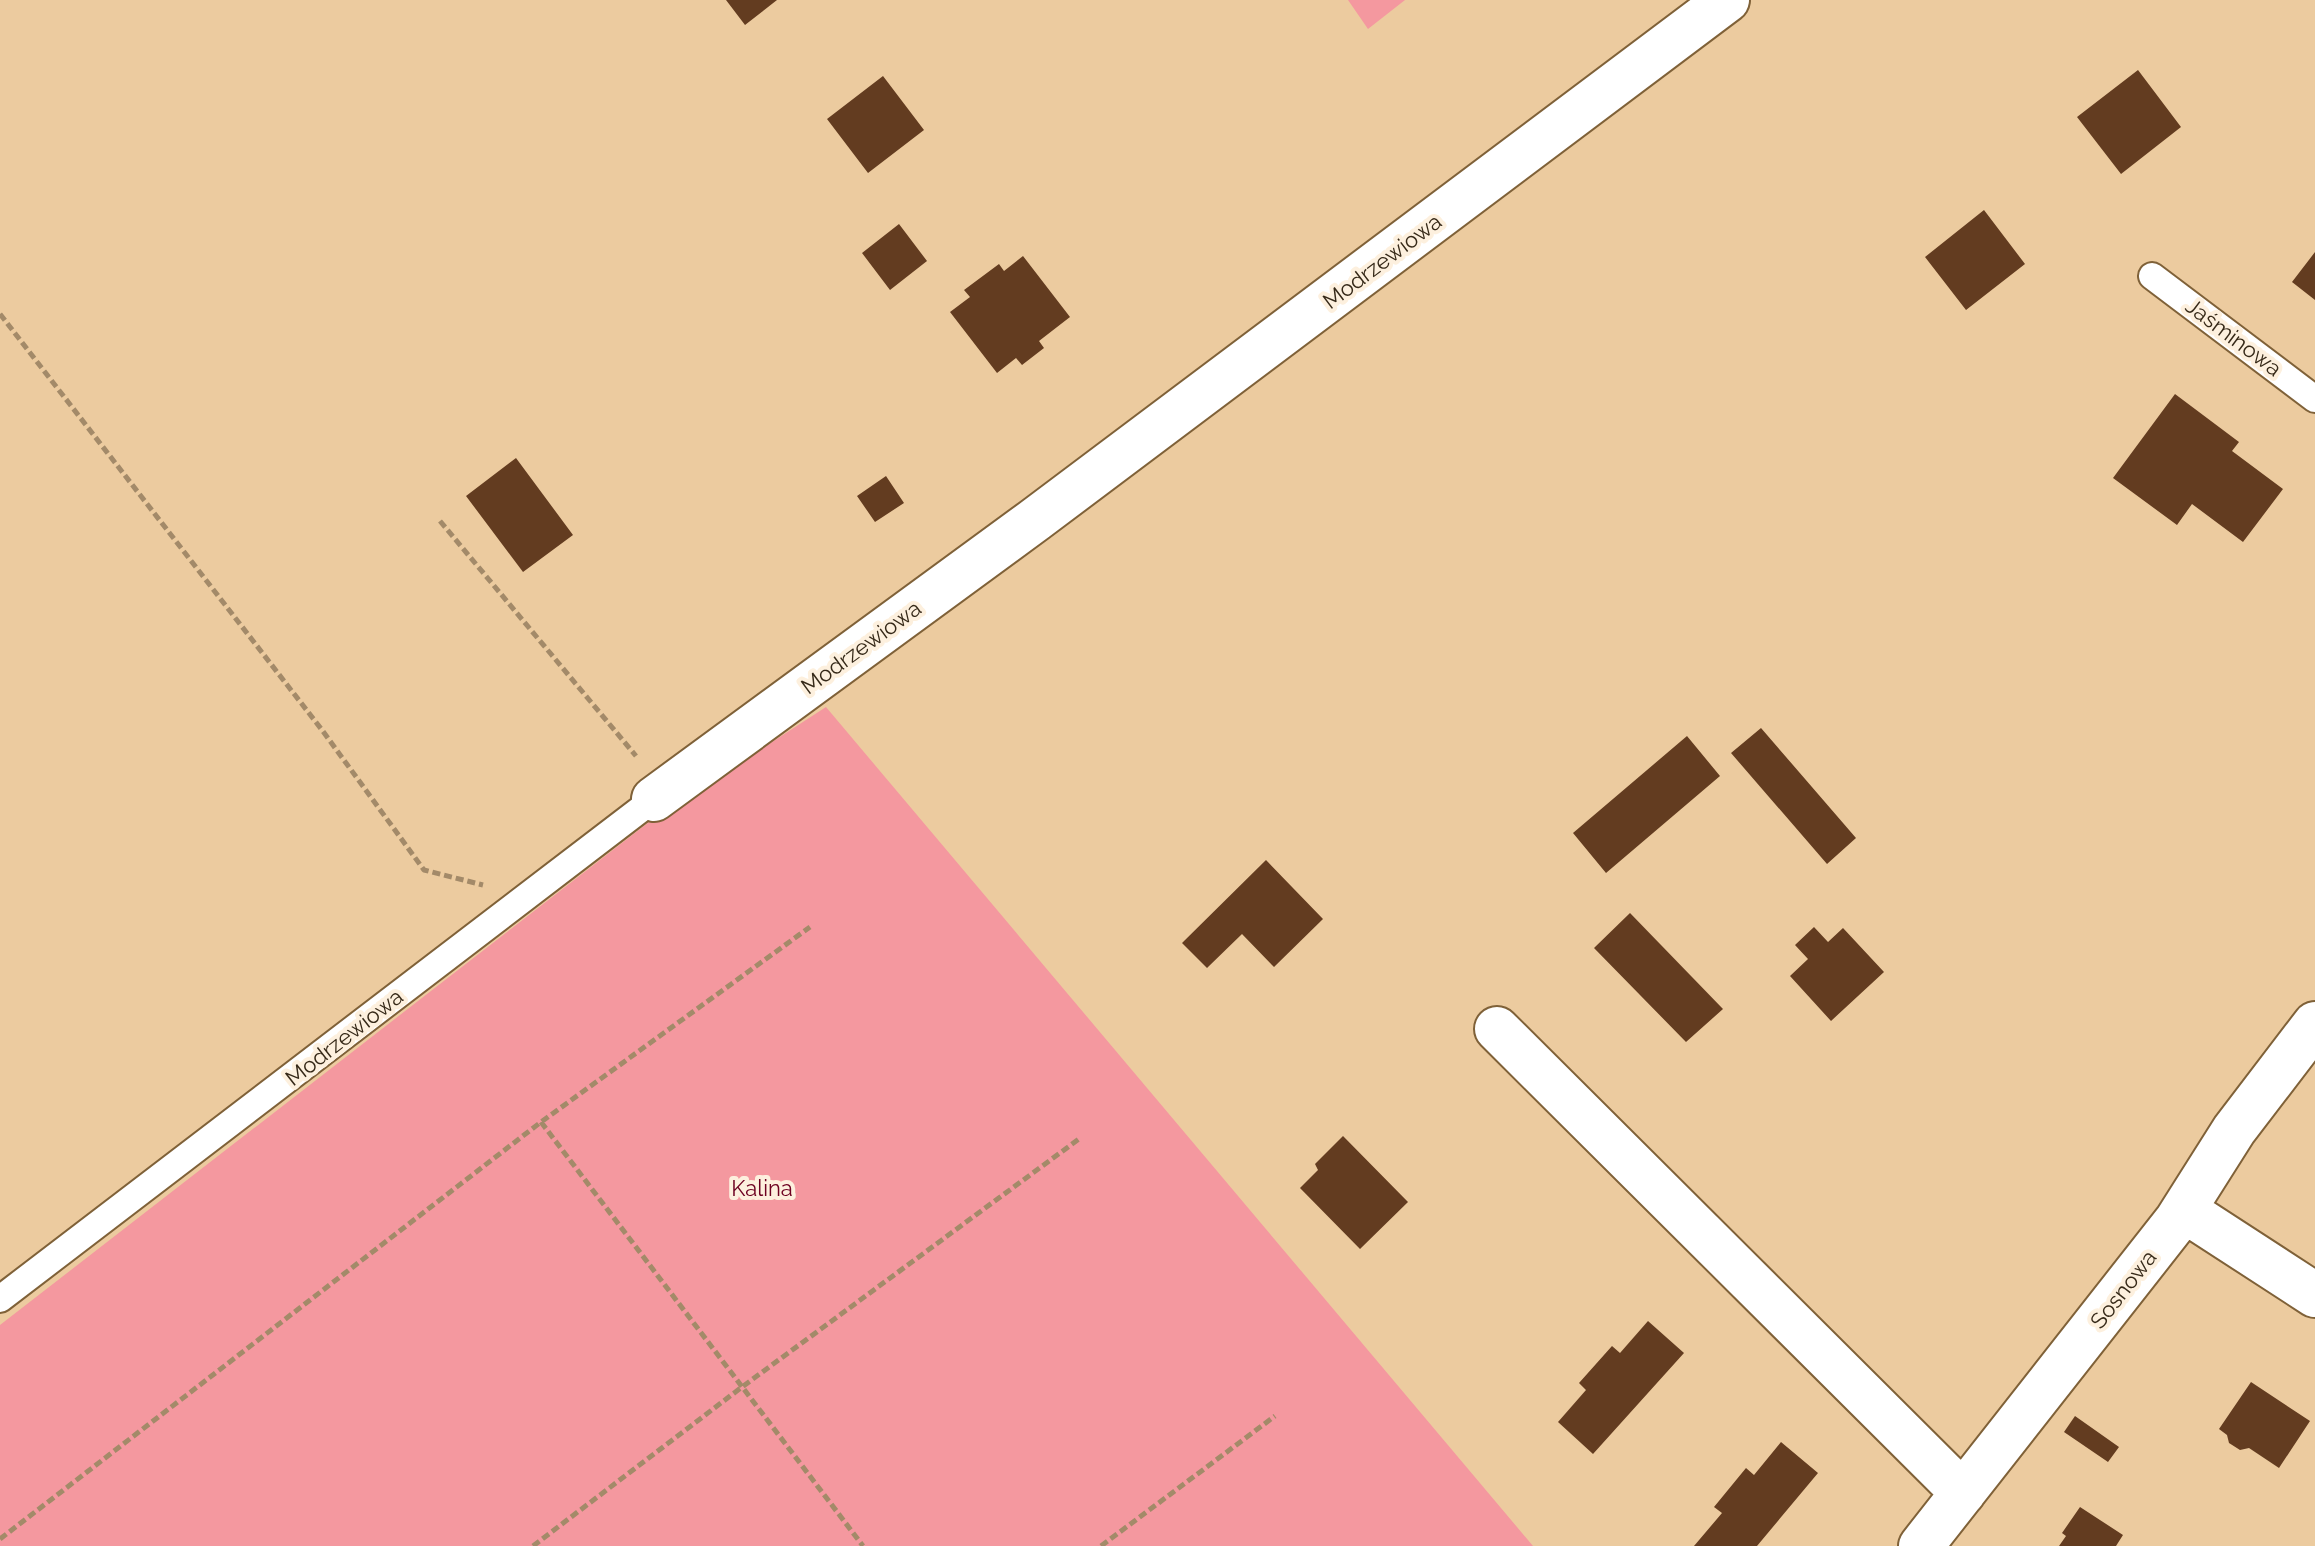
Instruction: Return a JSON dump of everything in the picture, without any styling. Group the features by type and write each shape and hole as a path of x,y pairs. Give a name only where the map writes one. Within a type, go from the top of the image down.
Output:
{"street":[{"name":"Modrzewiowa","path":"659,795 1036,519 1727,0"},
{"name":"Sosnowa","path":"1921,1546 2184,1210 2234,1130 2315,1024"},
{"path":"1497,1029 1963,1493"},
{"path":"2184,1210 2315,1295"}],"lane":[{"name":"Jaśminowa","path":"2152,276 2315,399"},
{"name":"Modrzewiowa","path":"0,1299 659,795"}],"path":[{"path":"0,314 322,730 424,870 527,896"},
{"path":"440,521 659,795"},
{"path":"0,1539 541,1122 810,927"},
{"path":"541,1122 863,1546"},
{"path":"533,1546 742,1387 1079,1139"},
{"path":"1101,1546 1275,1416"}],"green space":[{"path":"1348,0 1405,0 1368,29"},
{"name":"Kalina","path":"826,707 1533,1546 0,1546 0,1325 649,822"}],"building":[{"path":"726,0 777,0 745,25"},
{"path":"2138,70 2181,127 2121,174 2077,117"},
{"path":"883,76 924,130 868,173 827,119"},
{"path":"1984,210 2025,264 1966,310 1925,257"},
{"path":"899,224 927,261 890,290 862,253"},
{"path":"2315,252 2315,300 2292,282"},
{"path":"1023,256 1070,317 1039,341 1044,348 1022,365 1016,358 997,373 950,312 970,297 964,290 999,264 1004,271"},
{"path":"2175,394 2239,442 2232,451 2283,489 2243,542 2192,504 2177,525 2113,478"},
{"path":"516,458 573,535 523,572 466,496"},
{"path":"886,476 904,503 875,522 857,496"},
{"path":"1761,728 1856,838 1827,864 1731,753"},
{"path":"1687,736 1720,776 1606,873 1573,833"},
{"path":"1266,860 1323,919 1274,967 1242,934 1207,968 1182,943"},
{"path":"1630,913 1723,1009 1686,1042 1594,948"},
{"path":"1814,927 1828,942 1843,928 1884,972 1831,1021 1790,976 1808,959 1795,945"},
{"path":"1343,1136 1408,1202 1360,1249 1300,1188 1318,1170 1315,1164"},
{"path":"1648,1321 1684,1353 1593,1454 1558,1422 1586,1390 1579,1383 1612,1346 1620,1353"},
{"path":"2251,1382 2310,1421 2279,1468 2249,1448 2240,1450 2229,1443 2227,1435 2219,1429"},
{"path":"2075,1416 2119,1447 2108,1462 2064,1432"},
{"path":"1781,1442 1818,1473 1757,1546 1694,1546 1722,1513 1714,1507 1746,1468 1754,1475"},
{"path":"2080,1507 2123,1535 2116,1546 2059,1546 2066,1536 2062,1533"}]}
